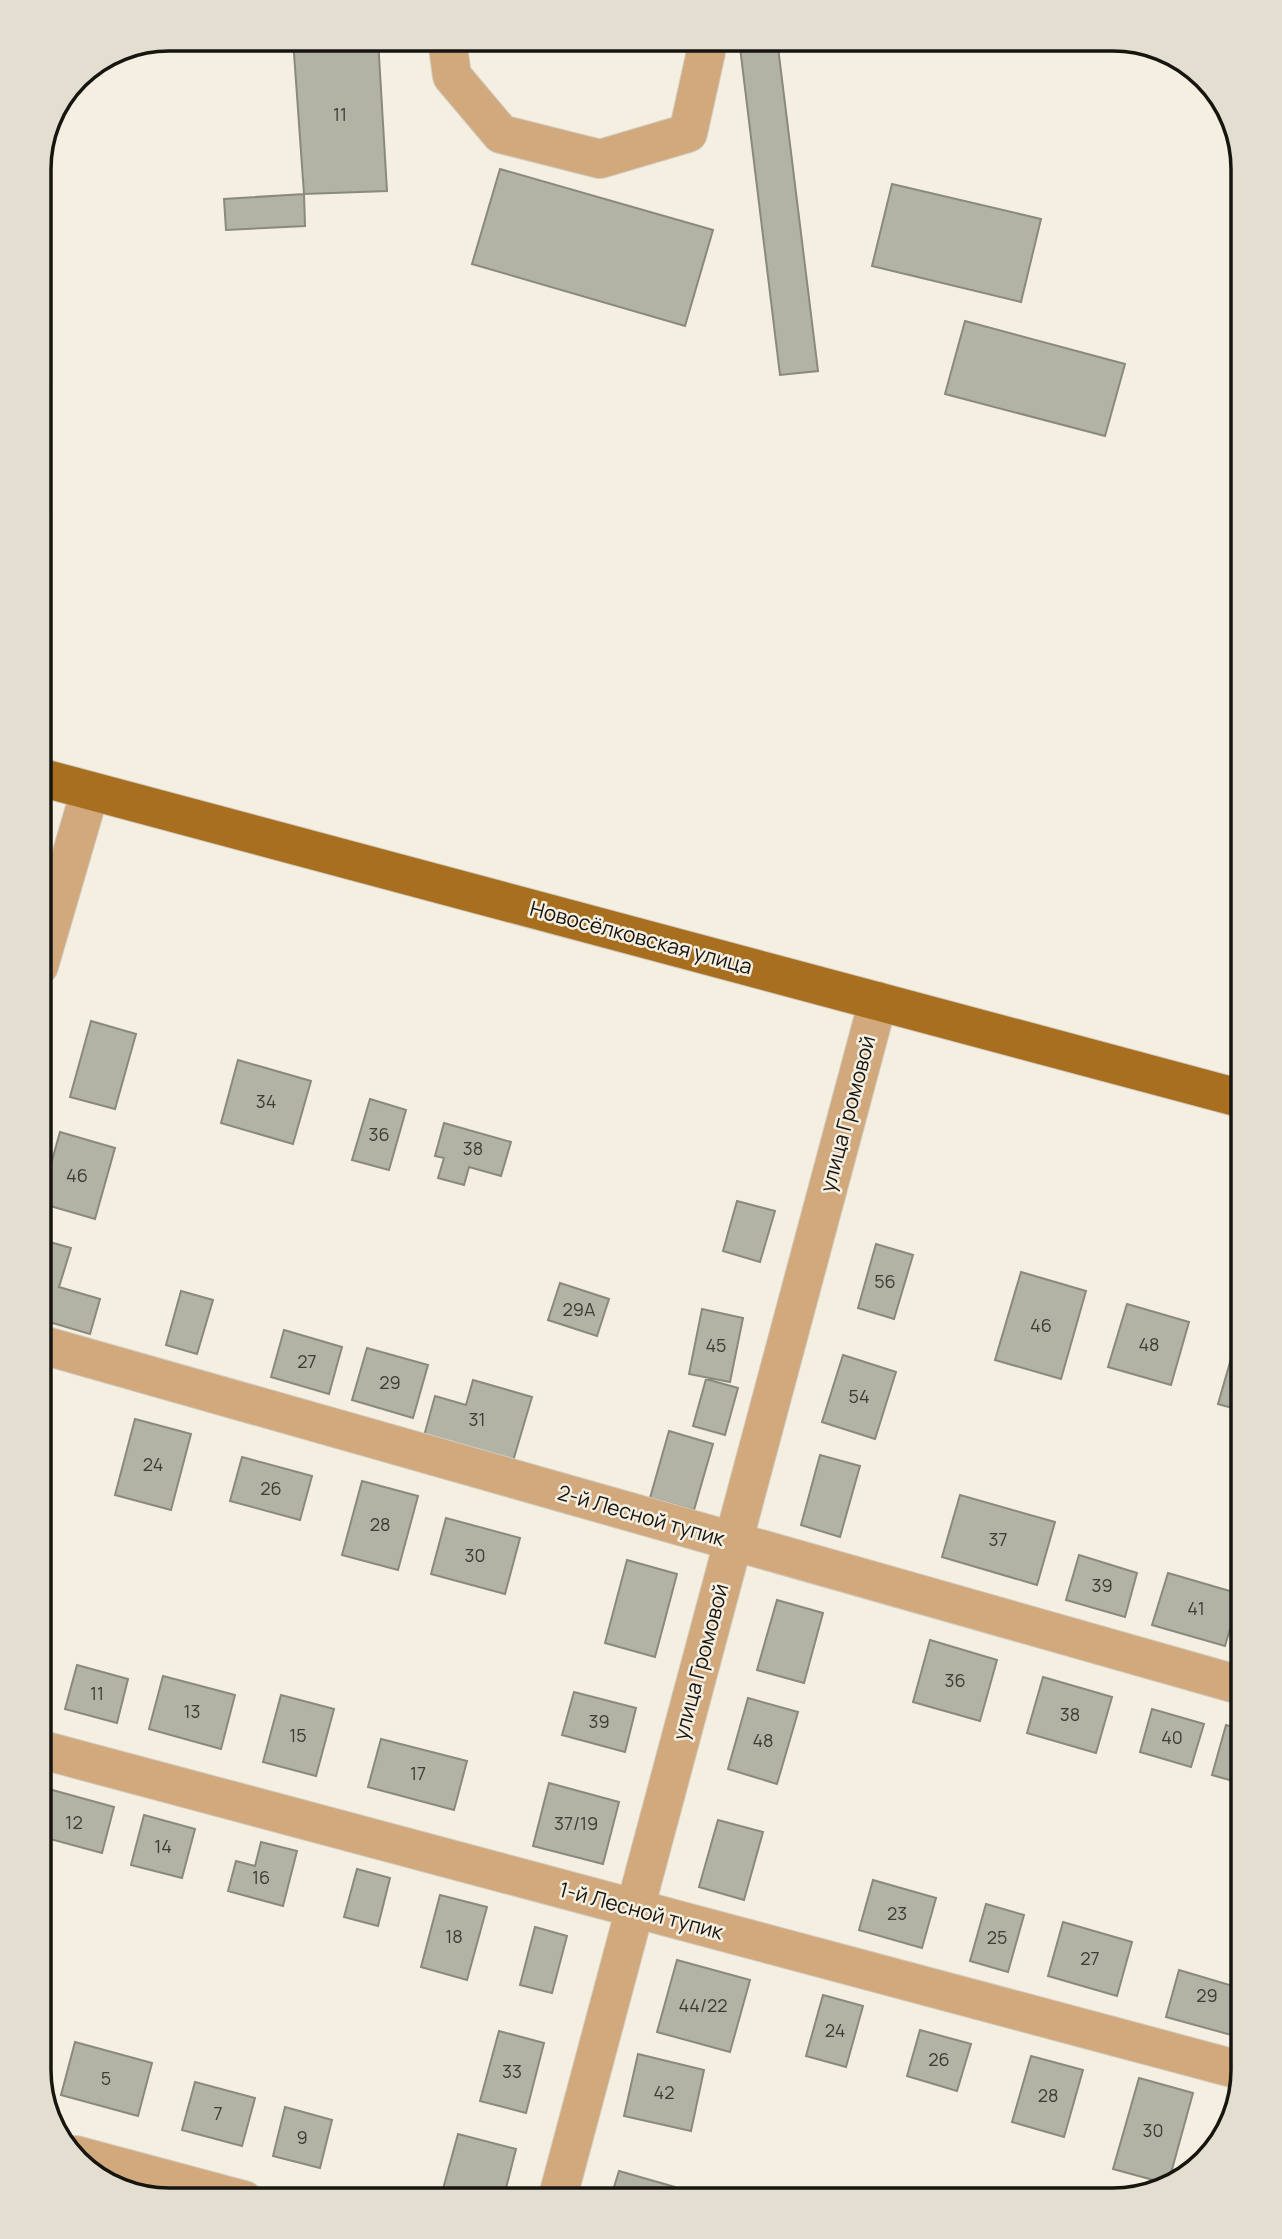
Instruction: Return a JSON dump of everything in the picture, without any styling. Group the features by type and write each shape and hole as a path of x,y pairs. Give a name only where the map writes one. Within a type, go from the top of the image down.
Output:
{"main road":[{"name":"Новосёлковская улица","path":"51,780 1231,1096"}],"street":[{"path":"449,51 452,76 501,134 600,159 688,133 706,51"},
{"path":"51,925 90,791"},
{"name":"улица Громовой","path":"560,2188 878,1001"},
{"name":"2-й Лесной тупик","path":"51,1347 1231,1682"},
{"name":"1-й Лесной тупик","path":"51,1752 1231,2068"},
{"path":"91,2159 199,2188"}],"building":[{"path":"294,51 379,51 387,191 304,194"},
{"path":"740,51 778,51 818,371 780,375"},
{"path":"500,169 713,230 685,326 472,264"},
{"path":"892,184 1041,219 1021,302 872,266"},
{"path":"304,194 305,226 226,230 224,199"},
{"path":"965,321 1125,364 1105,436 945,394"},
{"path":"91,1021 136,1034 115,1109 70,1097"},
{"path":"238,1060 311,1081 293,1144 221,1123"},
{"path":"370,1099 406,1110 389,1170 352,1160"},
{"path":"444,1123 511,1142 501,1176 469,1167 464,1185 438,1178 444,1158 435,1156"},
{"path":"60,1132 115,1148 95,1219 51,1206 51,1164"},
{"path":"737,1201 775,1211 760,1262 723,1251"},
{"path":"51,1242 71,1248 59,1287 100,1299 90,1334 51,1323"},
{"path":"876,1244 913,1255 894,1319 858,1308"},
{"path":"1021,1272 1086,1291 1061,1379 995,1360"},
{"path":"560,1283 609,1299 597,1336 548,1320"},
{"path":"181,1291 213,1300 197,1354 166,1345"},
{"path":"1127,1304 1189,1322 1171,1385 1108,1367"},
{"path":"702,1309 743,1318 730,1382 689,1374"},
{"path":"284,1330 342,1347 329,1394 271,1377"},
{"path":"367,1348 428,1365 413,1418 352,1400"},
{"path":"843,1355 896,1372 875,1439 822,1422"},
{"path":"1231,1359 1231,1408 1218,1404"},
{"path":"706,1379 738,1388 725,1435 693,1426"},
{"path":"473,1380 532,1397 513,1461 424,1436 435,1396 466,1405"},
{"path":"135,1419 191,1434 171,1510 115,1495"},
{"path":"669,1431 713,1444 694,1510 650,1498"},
{"path":"820,1455 860,1466 840,1537 801,1525"},
{"path":"242,1457 312,1476 300,1520 230,1501"},
{"path":"362,1481 418,1496 398,1570 342,1555"},
{"path":"960,1495 1055,1522 1037,1585 942,1557"},
{"path":"446,1518 520,1538 505,1594 431,1574"},
{"path":"1079,1555 1137,1573 1125,1617 1066,1600"},
{"path":"627,1560 677,1574 655,1657 605,1643"},
{"path":"1168,1573 1231,1591 1231,1625 1225,1646 1152,1625"},
{"path":"777,1600 823,1613 804,1683 757,1670"},
{"path":"930,1640 997,1660 980,1721 913,1702"},
{"path":"77,1665 128,1679 117,1723 65,1709"},
{"path":"163,1676 235,1695 221,1749 149,1729"},
{"path":"1043,1677 1112,1697 1096,1753 1027,1733"},
{"path":"574,1692 636,1708 625,1752 562,1735"},
{"path":"281,1695 334,1709 316,1776 263,1762"},
{"path":"748,1698 798,1712 777,1784 728,1769"},
{"path":"1152,1709 1204,1724 1191,1767 1140,1752"},
{"path":"1226,1725 1231,1726 1231,1781 1212,1775"},
{"path":"381,1739 467,1761 454,1810 368,1787"},
{"path":"549,1783 619,1802 603,1864 533,1846"},
{"path":"51,1790 114,1807 102,1853 51,1839"},
{"path":"144,1815 195,1829 182,1878 131,1865"},
{"path":"718,1820 763,1832 744,1900 699,1887"},
{"path":"261,1842 297,1851 283,1906 228,1891 236,1861 255,1866"},
{"path":"357,1869 390,1878 378,1926 344,1917"},
{"path":"873,1880 936,1898 922,1948 859,1930"},
{"path":"440,1895 487,1907 467,1980 421,1967"},
{"path":"986,1904 1024,1915 1008,1972 970,1961"},
{"path":"1063,1922 1132,1942 1117,1996 1048,1976"},
{"path":"535,1927 567,1936 552,1993 520,1985"},
{"path":"677,1960 750,1980 730,2052 657,2032"},
{"path":"1179,1970 1231,1985 1231,2035 1166,2017"},
{"path":"823,1995 863,2006 846,2067 806,2056"},
{"path":"920,2030 971,2044 957,2091 907,2076"},
{"path":"499,2031 544,2043 526,2113 480,2101"},
{"path":"75,2042 152,2063 138,2116 61,2095"},
{"path":"638,2054 704,2070 691,2131 624,2116"},
{"path":"1031,2056 1083,2070 1064,2137 1012,2122"},
{"path":"1139,2078 1193,2093 1171,2172 1155,2180 1113,2169"},
{"path":"195,2082 255,2098 242,2146 182,2130"},
{"path":"285,2107 332,2120 320,2168 273,2156"},
{"path":"458,2134 516,2149 506,2188 443,2188"},
{"path":"619,2171 675,2187 675,2188 614,2188"}]}
